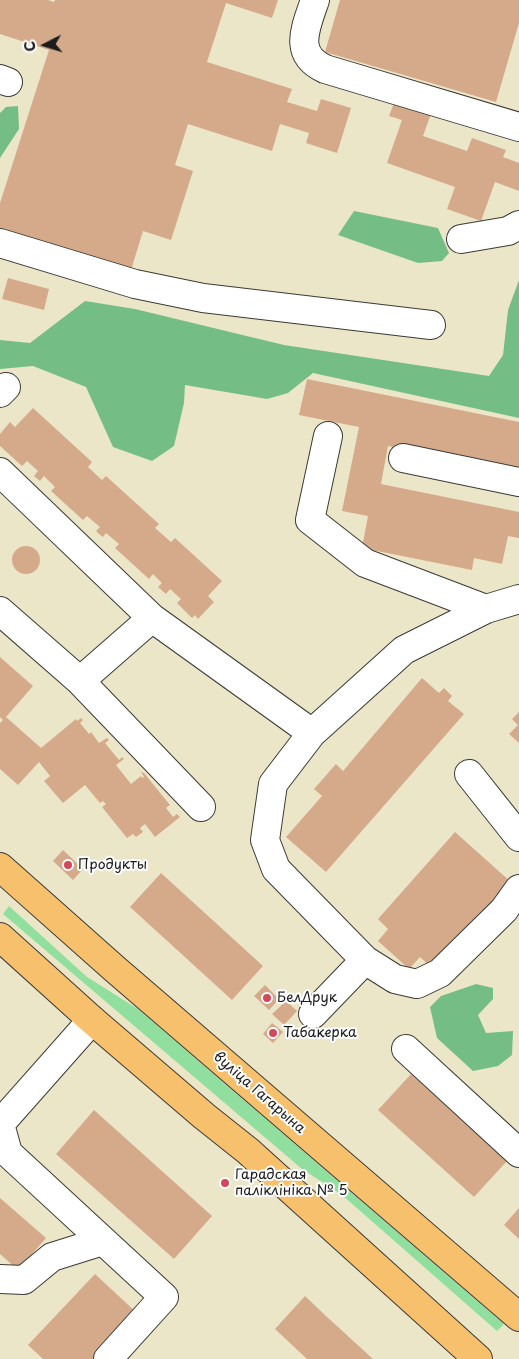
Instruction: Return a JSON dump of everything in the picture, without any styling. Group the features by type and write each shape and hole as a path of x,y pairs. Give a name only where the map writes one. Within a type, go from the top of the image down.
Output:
{"main road":[{"name":"вуліца Гагарына","path":"2,873 519,1317"},
{"path":"0,937 92,1020 248,1151 478,1359"}],"lane":[{"path":"315,0 307,26 304,50 315,64 325,69 519,127"},
{"path":"461,239 508,231 519,225"},
{"path":"0,243 135,284 203,298 431,325"},
{"path":"328,436 310,520 365,563 486,609"},
{"path":"403,458 519,482"},
{"path":"0,472 152,618 312,733"},
{"path":"514,908 440,973 417,984 395,979 365,960 276,869 266,840 273,784 312,733 404,650 486,609 519,599"},
{"path":"0,611 80,681 201,807"},
{"path":"80,681 152,618"},
{"path":"469,774 519,837"},
{"path":"313,1014 365,960"},
{"path":"92,1020 0,1124 8,1153 164,1297 108,1359"},
{"path":"406,1049 519,1153"},
{"path":"0,1279 24,1280 52,1257 103,1241"}],"green space":[{"path":"18,106 19,129 0,158 0,113 6,107"},
{"path":"354,211 438,228 449,253 442,261 418,263 338,235"},
{"path":"519,280 519,418 313,373 288,393 267,399 185,385 184,403 174,446 152,461 113,447 86,387 33,366 0,369 0,340 30,343 85,301 135,309 284,345 489,376 503,355 508,310"},
{"path":"9,906 87,977 138,1009 504,1324 497,1331 342,1195 302,1169 3,914"},
{"path":"476,984 493,988 493,999 478,1015 486,1033 513,1031 512,1055 498,1066 473,1071 437,1038 430,1007 441,996"}],"building":[{"path":"0,0 48,0 54,2 55,0 278,0 272,18 226,3 207,62 292,89 287,102 317,111 321,99 351,108 337,153 306,143 309,133 280,124 272,151 188,124 175,165 193,171 171,240 143,231 128,280 0,233 0,203 49,50 0,34"},
{"path":"340,0 519,0 519,23 496,102 325,52"},
{"path":"396,98 432,111 423,136 467,151 472,138 506,150 503,157 519,163 519,191 495,182 481,221 447,209 455,187 387,163 402,120 389,116"},
{"path":"8,278 49,289 44,310 2,299"},
{"path":"307,379 519,422 519,468 445,458 388,446 381,484 519,512 519,538 508,536 502,564 474,558 472,570 362,548 368,516 342,511 359,427 299,415"},
{"path":"33,408 92,462 88,467 102,480 106,476 159,524 155,528 171,542 175,538 222,581 208,596 214,602 198,619 195,615 192,618 177,603 181,599 170,589 166,594 158,587 162,583 153,574 149,579 115,548 119,544 106,533 103,537 99,534 96,531 100,527 87,516 83,520 51,491 55,487 44,476 40,481 34,476 38,471 27,461 22,466 0,446 0,434 10,422 15,427"},
{"path":"26,546 36,550 40,560 36,570 26,574 16,570 12,560 16,550"},
{"path":"0,657 33,686 6,717 41,748 76,719 77,721 81,718 83,720 80,723 89,734 91,732 99,743 107,738 109,740 105,743 119,760 122,757 124,759 116,765 131,784 141,776 142,778 144,777 141,772 144,773 170,805 166,808 173,817 177,814 180,817 155,837 145,824 140,828 143,832 136,837 133,834 127,838 102,807 106,804 103,801 100,803 85,785 63,803 44,781 50,776 39,762 18,785 0,769 0,723 3,720 0,717"},
{"path":"422,678 439,693 444,688 452,696 448,701 464,714 326,872 286,837 322,796 314,789 336,764 343,771"},
{"path":"519,712 519,743 509,734 518,725 512,719"},
{"path":"455,832 512,883 434,970 420,957 409,969 378,941 388,929 378,919"},
{"name":"Продукты","path":"63,850 83,869 73,880 53,861"},
{"path":"161,873 263,966 232,1000 130,907"},
{"name":"БелДрук","path":"265,985 279,999 269,1010 254,996"},
{"path":"286,1001 297,1011 284,1025 272,1014"},
{"name":"Табакерка","path":"272,1023 283,1032 273,1043 263,1034"},
{"path":"411,1074 507,1161 474,1197 378,1110"},
{"path":"94,1110 212,1216 174,1259 56,1154"},
{"path":"0,1198 46,1238 18,1270 0,1254"},
{"path":"519,1208 519,1239 504,1225"},
{"path":"95,1274 137,1313 94,1359 43,1359 28,1345"},
{"path":"305,1296 373,1359 307,1359 275,1329"}],"place":[{"name":"Продукты","path":"68,865"},
{"name":"БелДрук","path":"267,998"},
{"name":"Табакерка","path":"273,1033"},
{"name":"Гарадская паліклініка № 5","path":"225,1183"}]}
